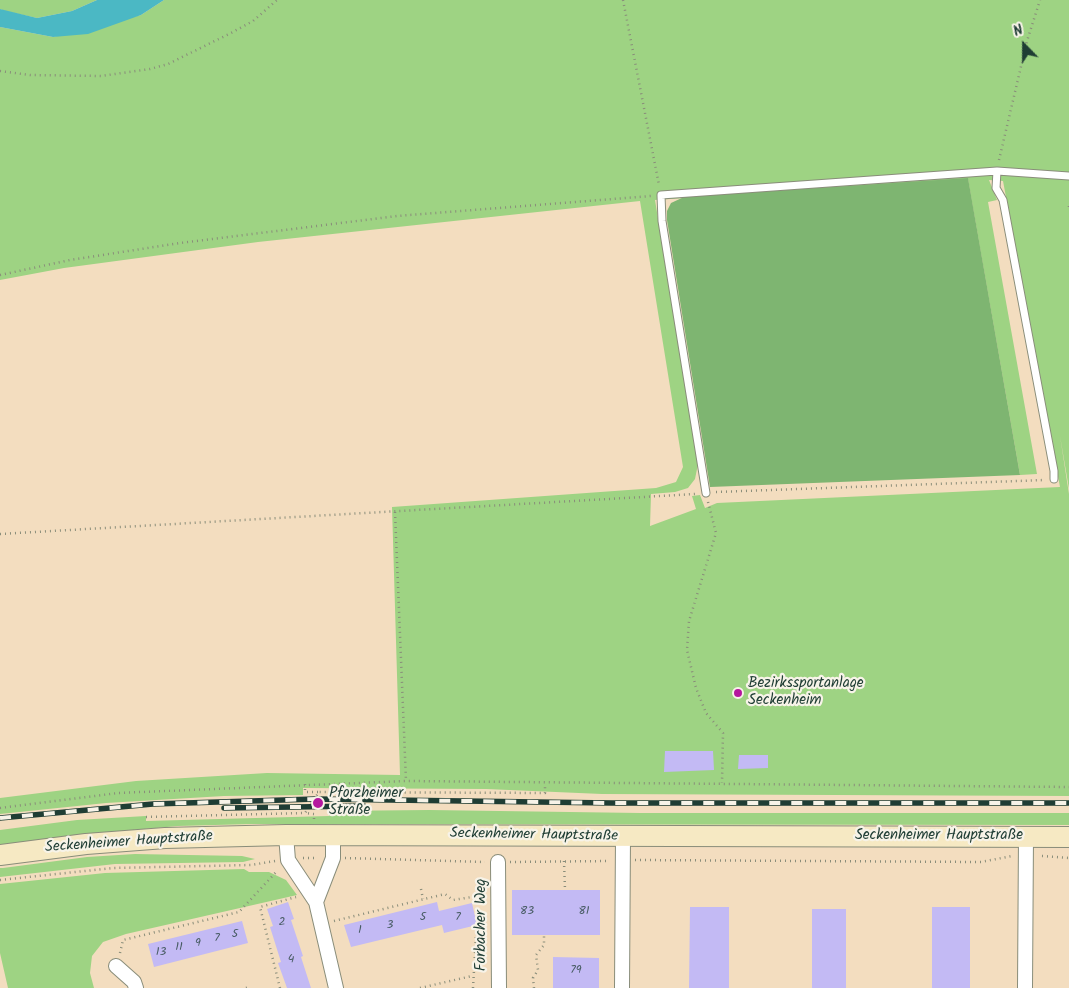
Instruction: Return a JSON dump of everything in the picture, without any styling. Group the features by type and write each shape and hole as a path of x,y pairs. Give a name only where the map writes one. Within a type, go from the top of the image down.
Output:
{"main road":[{"name":"Seckenheimer Hauptstraße","path":"0,855 86,844 165,838 286,835 623,837 1026,845 1069,836"}],"street":[{"path":"286,835 288,860 312,898 321,925 336,988"},
{"path":"312,898 333,858 333,835"},
{"path":"622,988 623,837"},
{"path":"1025,988 1026,845"},
{"name":"Forbacher Weg","path":"498,862 499,988"},
{"path":"116,966 134,982 136,988"}],"lane":[{"path":"997,171 996,188 1003,200 1054,479"},
{"path":"706,493 662,221 661,195 997,171 1069,176"}],"path":[{"path":"0,72 30,75 101,76 150,69 168,64 231,33 253,21 277,0"},
{"path":"0,275 70,260 180,243 397,216 661,195 623,0"},
{"path":"997,171 1027,41 1040,0"},
{"path":"0,534 706,493 1054,479"},
{"path":"706,493 716,533 689,622 687,650 694,681 706,713 724,733 722,783"},
{"path":"395,512 406,781"},
{"path":"0,808 118,793 406,781 545,784 722,783 1069,786"},
{"path":"305,784 305,792 320,792"},
{"path":"330,792 545,793 545,784"},
{"path":"146,817 305,813"},
{"path":"0,880 113,868 251,865 288,860 333,858 498,862 623,860 981,862 1026,845 1069,858"},
{"path":"116,966 123,940 239,912 288,860"},
{"path":"564,861 565,890"},
{"path":"421,889 423,900"},
{"path":"321,925 445,894 453,900 472,897"},
{"path":"280,988 260,907 312,898"},
{"path":"534,988 533,978 538,970 536,955 544,944 544,935"},
{"path":"473,988 472,976 476,936"},
{"path":"420,988 472,976"}],"green space":[{"path":"0,0 97,0 72,11 37,18 0,9"},
{"path":"164,0 1069,0 1069,489 1060,436 1069,494 1069,796 602,794 486,789 303,788 303,795 224,796 106,803 0,814 0,798 136,781 267,773 400,775 392,507 656,488 676,482 683,467 640,201 258,242 64,268 0,280 0,27 53,37 141,15","holes":["968,179 1020,475 1037,474 988,202 997,200 989,180 1003,181 1060,487 717,503 705,508 700,495 692,496 696,509 650,526 651,494 675,492 688,488 695,479 698,464 655,200"]},
{"path":"968,178 1020,475 710,487 667,220 667,211 671,203 684,197"},
{"path":"429,810 640,813 1069,813 1069,825 252,824 178,826 89,834 0,846 0,830 77,820 146,816 146,821 329,816 329,811"},
{"path":"135,854 242,856 255,859 243,862 115,864 0,877 0,868 87,857"},
{"path":"244,869 249,872 269,872 286,880 297,895 126,934 103,942 92,956 90,973 94,988 8,988 0,953 0,884 105,873"}],"water":[{"path":"97,0 164,0 141,15 88,34 53,37 0,27 0,9 37,18 72,11"}],"building":[{"path":"665,751 713,751 714,770 664,772"},
{"path":"739,755 768,755 768,768 738,769"},
{"path":"512,890 600,890 600,935 512,935"},
{"path":"288,902 294,919 291,920 311,988 287,988 278,963 281,962 270,927 273,926 267,909"},
{"path":"437,902 439,911 472,903 477,925 444,933 442,925 351,947 344,925"},
{"path":"690,907 729,907 729,988 689,988"},
{"path":"932,907 970,907 970,988 932,988"},
{"path":"812,909 846,909 846,988 812,988"},
{"path":"242,921 248,943 154,967 148,944"},
{"path":"553,957 599,958 599,988 553,988"}],"railway":[{"path":"0,818 153,804 316,799 612,803 1069,803"},
{"path":"224,808 364,806"}],"place":[{"name":"Bezirkssportanlage Seckenheim","path":"738,693"},
{"name":"Pforzheimer Straße","path":"318,803"}]}
